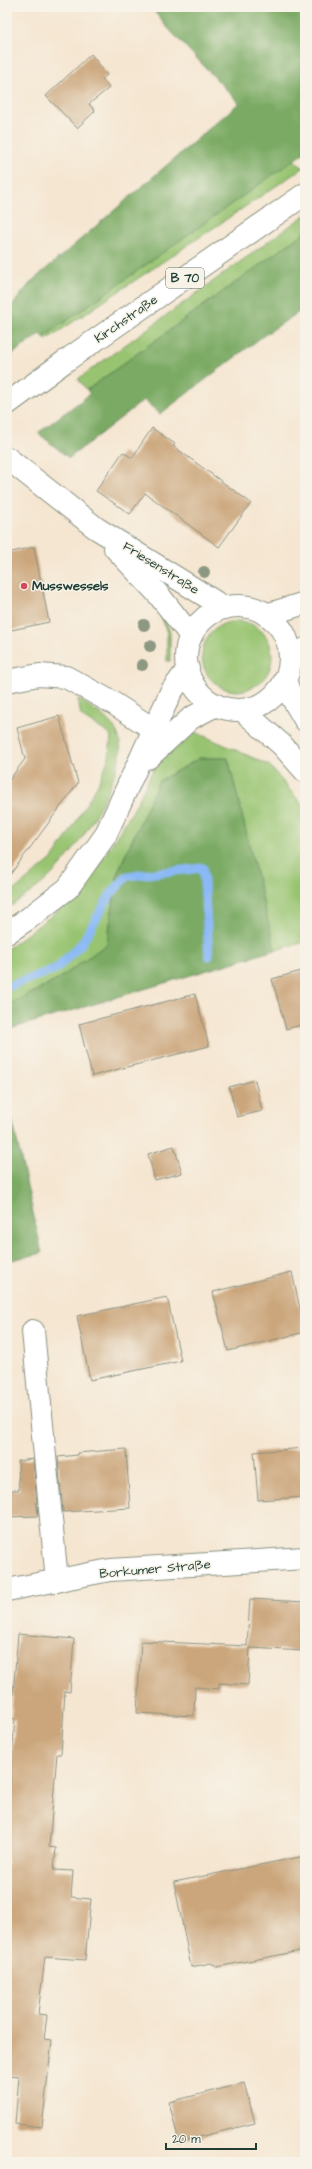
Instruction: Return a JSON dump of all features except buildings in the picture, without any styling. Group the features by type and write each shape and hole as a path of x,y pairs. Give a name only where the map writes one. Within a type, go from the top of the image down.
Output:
{"main road":[{"name":"Kirchstraße","path":"7,404 64,362 305,194"},
{"name":"Friesenstraße","path":"7,458 96,528 224,608"},
{"name":"Friesenstraße","path":"96,528 158,594 191,636"},
{"path":"266,615 305,603"},
{"path":"293,663 278,692 268,701 256,707 233,710 216,705 203,696 193,684 188,669 188,647 191,636 199,624 211,614 224,608 239,606 253,609 266,615 277,624 285,635 293,663 291,696 305,720"},
{"path":"7,933 68,888 105,836 137,769 161,734 171,692 188,669"},
{"path":"7,681 39,675 66,677 113,703 161,734"},
{"path":"161,734 216,705"},
{"path":"242,710 282,745 305,771"},
{"path":"33,1331 57,1581"},
{"name":"Borkumer Straße","path":"7,1590 110,1570 305,1558"}],"green space":[{"path":"151,7 305,7 305,152 44,337 40,334 7,358 7,312 31,282 239,103 165,25"},
{"path":"293,159 303,168 46,340 44,337"},
{"path":"305,215 305,232 87,390 78,379"},
{"path":"305,232 305,308 263,336 160,414 144,400 69,458 38,433 90,394 87,390"},
{"path":"164,617 170,632 170,661 167,661 167,633 162,618"},
{"path":"237,621 256,627 266,637 272,656 266,675 256,685 237,691 218,685 208,675 202,656 208,637 218,627"},
{"path":"78,699 90,706 108,721 117,732 120,744 120,757 116,770 96,814 73,850 44,882 7,909 7,896 52,859 70,832 99,782 109,757 111,735 81,716"},
{"path":"191,730 269,765 305,808 305,942 275,950 228,758 200,758 159,781 118,871 107,944 57,980 7,1006 7,949 59,910 88,881 134,809 155,766 175,743"},
{"path":"200,758 228,758 275,950 7,1030 7,1006 57,980 107,944 118,872 159,781"},
{"path":"7,1096 42,1253 7,1261"}],"waterway":[{"path":"7,987 56,969 82,943 110,895 127,876 203,868 209,956"}],"place":[{"name":"Musswessels","path":"24,586"}]}
